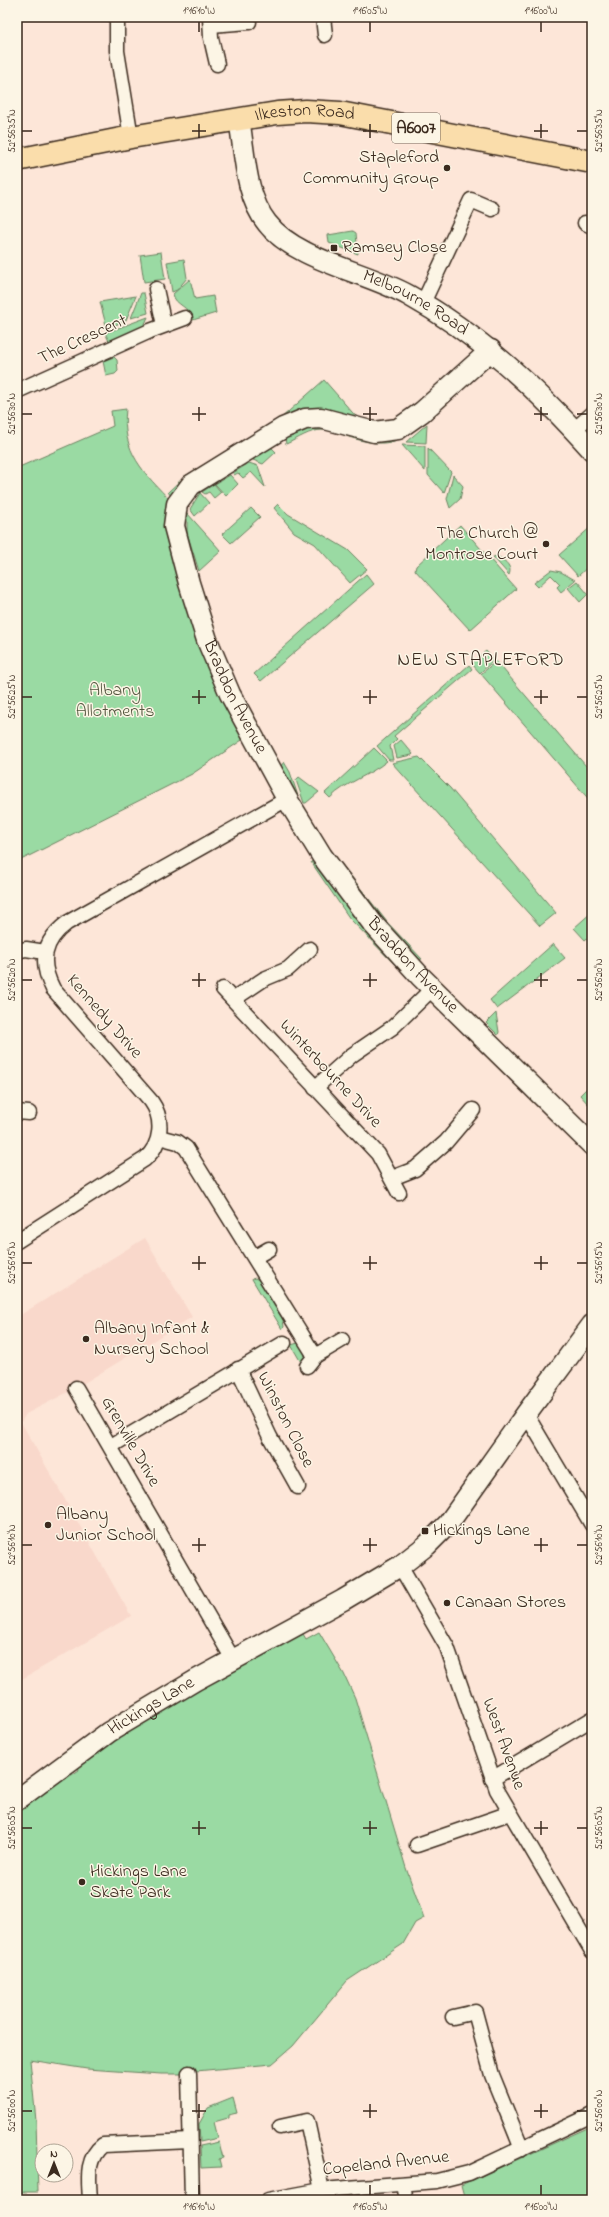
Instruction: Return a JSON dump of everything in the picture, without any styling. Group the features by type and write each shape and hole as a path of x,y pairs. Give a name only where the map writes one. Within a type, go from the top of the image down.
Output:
{"main road":[{"name":"Ilkeston Road","path":"17,160 131,137 277,113 306,111 340,113 592,162"}],"street":[{"path":"117,17 117,51 131,137"},
{"path":"323,17 324,35"},
{"path":"217,64 211,21 249,22"},
{"name":"Melbourne Road","path":"239,119 254,197 259,211 274,231 300,250 393,287 455,322 490,350 574,430 592,450"},
{"path":"423,303 471,200 492,209"},
{"path":"156,289 164,325"},
{"name":"The Crescent","path":"17,391 164,325 184,318"},
{"name":"Braddon Avenue","path":"490,350 404,426 380,433 359,429 321,418 305,418 294,422 191,485 177,504 174,518 175,535 207,640 242,719 287,799 347,891 373,924 433,988 592,1145"},
{"path":"574,430 592,414"},
{"path":"17,951 26,950 45,952 52,937 67,923 287,799"},
{"path":"234,999 264,979 288,969 310,950"},
{"name":"Kennedy Drive","path":"17,1241 145,1159 154,1149 159,1137 160,1121 157,1109 53,989 46,970 45,952"},
{"path":"315,1088 352,1055 393,1027 433,988"},
{"name":"Winterbourne Drive","path":"223,989 378,1154 399,1193"},
{"path":"392,1178 415,1169 446,1142 455,1122 473,1110"},
{"path":"159,1137 178,1142 186,1148 255,1257 311,1361 342,1340"},
{"path":"255,1257 269,1250"},
{"name":"Hickings Lane","path":"17,1800 109,1732 196,1680 313,1618 400,1566 427,1545 448,1524 526,1414 592,1325"},
{"path":"111,1446 284,1343"},
{"name":"Winston Close","path":"238,1369 266,1428 298,1487"},
{"name":"Grenville Drive","path":"76,1388 111,1446 234,1661"},
{"path":"526,1414 592,1525"},
{"name":"West Avenue","path":"400,1566 447,1647 492,1779 510,1813 592,1950"},
{"path":"492,1779 592,1719"},
{"path":"417,1845 510,1813"},
{"path":"453,2017 475,2012 495,2081 522,2149"},
{"path":"189,2073 192,2200"},
{"name":"Copeland Avenue","path":"268,2200 302,2197 322,2190 378,2184 403,2185 437,2181 469,2173 592,2115"},
{"path":"280,2128 307,2121 322,2190"},
{"path":"90,2200 90,2160 96,2150 103,2145 190,2141"},
{"path":"403,2185 406,2200"}],"shaded area":[{"path":"145,1238 192,1317 76,1388 26,1414 21,1422 131,1616 17,1682 17,1317"}],"green space":[{"path":"353,231 356,233 358,254 329,243 328,235"},
{"path":"161,252 165,279 144,282 140,255"},
{"path":"184,259 187,278 177,290 172,292 167,262"},
{"path":"190,279 195,299 213,296 216,313 193,320 188,311 176,301 173,294"},
{"path":"141,293 144,293 148,313 131,318"},
{"path":"136,296 126,320 107,329 100,302"},
{"path":"148,317 144,326 109,341 105,333"},
{"path":"114,357 117,360 118,371 115,374 106,376 103,361"},
{"path":"324,380 359,420 280,419"},
{"name":"Albany Allotments","path":"126,409 125,424 131,450 144,471 172,502 245,738 192,774 17,862 17,468 113,426 111,411"},
{"path":"425,421 398,440 390,442 372,443 333,431 323,430 308,433 286,444 285,438 295,428"},
{"path":"427,424 426,443 406,442"},
{"path":"402,445 425,446 425,471"},
{"path":"270,446 276,452 263,464 253,460 252,457"},
{"path":"428,448 451,472 444,493 428,475"},
{"path":"227,451 171,496 168,492 185,476"},
{"path":"249,463 258,466 265,487 251,472 243,478 238,473 234,475 233,473"},
{"path":"230,475 238,484 226,496 215,484"},
{"path":"453,475 463,486 460,499 450,508 447,499"},
{"path":"214,484 221,492 214,498 209,492 205,494 202,492"},
{"path":"200,493 209,503 195,516 190,509"},
{"path":"278,504 288,514 348,550 367,569 350,583 315,544 294,532 274,508"},
{"path":"251,508 260,517 231,543 222,534"},
{"path":"187,513 221,551 199,571 187,533"},
{"path":"460,525 516,589 470,630 415,570 416,566"},
{"path":"592,526 592,563 578,576 559,555"},
{"path":"497,556 505,561 509,566 509,575 493,557"},
{"path":"551,570 561,572 575,580 561,592 557,587 560,584 551,575 538,587 534,583"},
{"path":"366,574 374,584 261,681 254,674"},
{"path":"577,581 588,594 580,602 568,588"},
{"path":"486,651 494,660 480,673 471,663"},
{"path":"496,661 592,773 592,803 481,674"},
{"path":"469,665 472,669 394,736 397,739 390,746 393,760 389,760 377,746"},
{"path":"401,740 413,754 412,755 397,758 394,746"},
{"path":"374,748 387,761 373,771 336,792 330,798 325,793"},
{"path":"419,757 450,788 556,913 540,926 392,763"},
{"path":"284,762 290,772 301,805 280,767"},
{"path":"299,777 319,792 306,803 304,803 296,780"},
{"path":"325,843 387,922 422,959 413,960"},
{"path":"318,858 415,978 412,982 350,919 311,862"},
{"path":"592,912 592,934 585,940 574,928"},
{"path":"553,944 565,958 497,1009 490,1000"},
{"path":"445,1008 576,1142 575,1143 441,1011"},
{"path":"496,1013 499,1032 498,1035 486,1023"},
{"path":"591,1085 588,1104 580,1095"},
{"path":"255,1278 259,1280 283,1320 284,1327 282,1329 252,1279"},
{"path":"298,1343 304,1346 307,1352 302,1364 291,1345"},
{"path":"319,1632 344,1674 355,1698 406,1868 424,1918 415,1923 403,1944 347,1981 293,2046 272,2064 196,2071 181,2074 161,2074 87,2069 30,2060 36,2121 37,2143 34,2143 34,2183 38,2183 38,2192 17,2192 17,1811 60,1779 67,1778 79,1770 78,1767 159,1712 245,1664 303,1634 306,1639"},
{"path":"233,2098 237,2113 228,2115 228,2118 214,2122 218,2138 200,2142 199,2124 208,2108"},
{"path":"592,2126 592,2200 465,2200 461,2185"},
{"path":"219,2142 223,2158 219,2159 221,2167 201,2168 200,2146"}],"place":[{"name":"Stapleford Community Group","path":"447,168"},
{"name":"Ramsey Close","path":"334,248"},
{"name":"The Church @ Montrose Court","path":"546,544"},
{"name":"Albany Infant & Nursery School","path":"86,1339"},
{"name":"Albany Junior School","path":"48,1525"},
{"name":"Hickings Lane","path":"425,1531"},
{"name":"Canaan Stores","path":"447,1603"},
{"name":"Hickings Lane Skate Park","path":"82,1882"}],"district":[{"name":"NEW STAPLEFORD","path":"481,660"}]}
